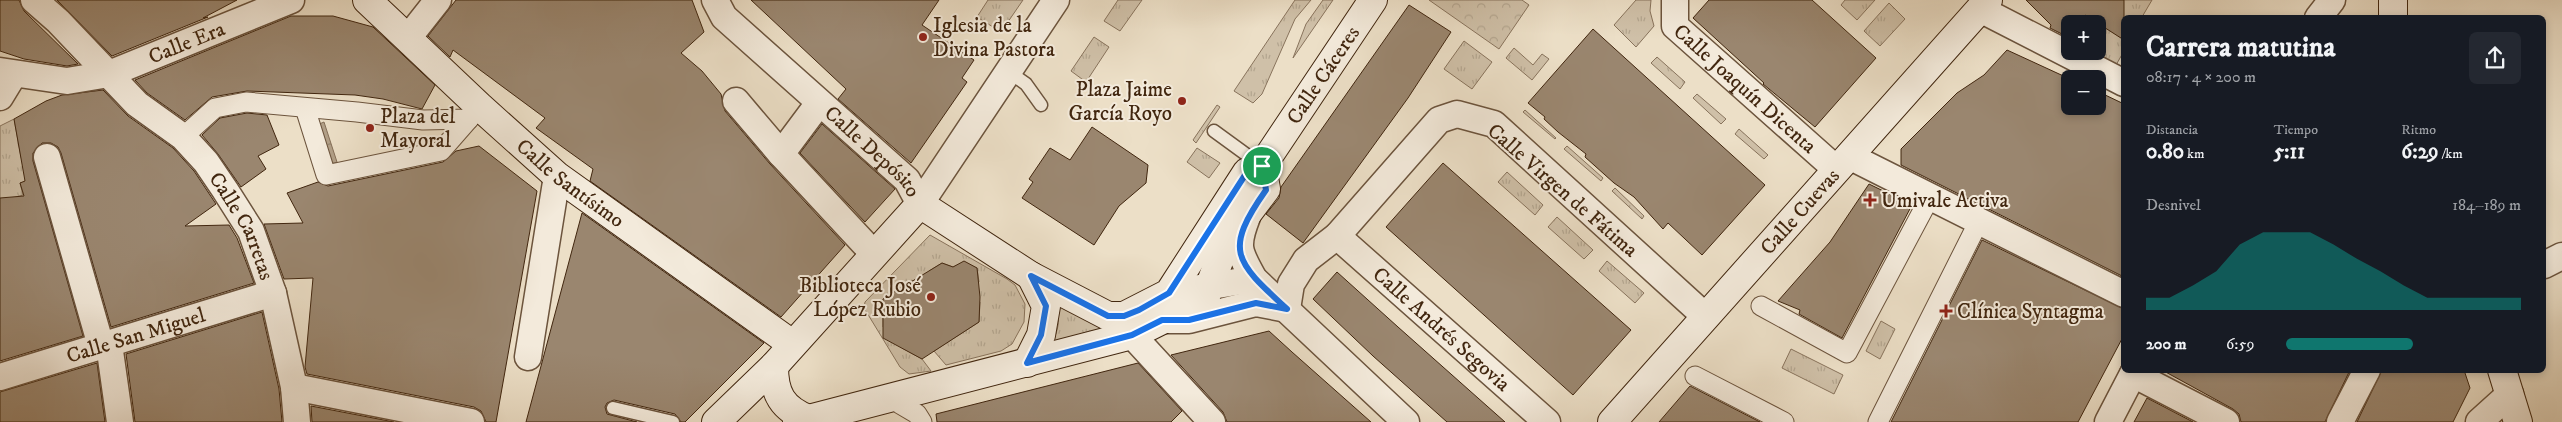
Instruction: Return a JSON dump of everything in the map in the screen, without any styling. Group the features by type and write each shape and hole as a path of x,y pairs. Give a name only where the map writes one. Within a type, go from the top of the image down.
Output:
{"main road":[{"name":"Calle Santísimo","path":"367,0 408,38 474,113 557,176 792,344"},
{"name":"Calle Cáceres","path":"1169,293 1247,172 1262,166 1373,0"},
{"path":"2392,0 2393,15"},
{"name":"Calle Cuevas","path":"1613,422 1984,4"},
{"path":"774,366 774,383 779,397 803,421 1132,335 1162,320 1174,308 1197,304 1206,296 1212,285 1226,242 1266,190 1262,166"},
{"path":"716,422 774,366 920,204 1031,276 1108,316 1124,316 1169,293"},
{"path":"1027,363 1041,335 1046,306 1031,276"},
{"path":"2506,382 2518,422"}],"street":[{"name":"Calle Carretas","path":"34,0 137,104 182,137 206,162 251,231 273,294 294,387 297,422"},
{"name":"Calle Era","path":"7,72 67,81 109,74 291,0"},
{"path":"408,38 438,0"},
{"name":"Calle Depósito","path":"715,0 724,17 907,180 920,204"},
{"path":"920,204 1056,0"},
{"name":"Calle Joaquín Dicenta","path":"1675,0 1673,2 1675,26 1843,163 1930,197 2121,293"},
{"path":"1984,4 2121,81"},
{"path":"0,97 7,72"},
{"path":"736,100 781,154 874,254"},
{"path":"182,137 215,108 246,102 423,120 474,113"},
{"name":"Calle Depósito","path":"781,154 819,103"},
{"path":"305,108 326,175 441,151 474,113"},
{"name":"Calle Virgen de Fátima","path":"1287,309 1291,284 1306,260 1337,236 1439,120 1457,114 1494,124 1706,316"},
{"path":"47,157 105,345 120,422"},
{"path":"528,357 557,176"},
{"path":"1761,306 1847,353 1930,197"},
{"path":"1247,217 1239,238 1240,253 1254,279 1406,422"},
{"path":"1878,422 1979,222"},
{"name":"Calle Andrés Segovia","path":"1337,236 1547,422"},
{"path":"2546,264 2562,256"},
{"path":"1169,293 1254,279"},
{"name":"Calle San Miguel","path":"0,377 273,294"},
{"path":"1162,320 1189,320 1256,303 1287,309"},
{"path":"1132,335 1202,418"},
{"path":"2108,422 2133,373"},
{"path":"2136,373 2226,422"},
{"path":"2340,422 2365,373"},
{"path":"1695,376 1784,422"},
{"path":"2479,422 2506,382"},
{"path":"294,387 471,422"},
{"path":"900,404 917,414 922,422"}],"lane":[{"path":"1008,72 1026,84 1041,106"},
{"path":"1214,130 1262,166"},
{"path":"613,408 673,422"}],"green space":[{"path":"988,0 1023,0 1001,32 977,17"},
{"path":"1118,0 1142,0 1120,31 1104,21"},
{"path":"1295,0 1311,0 1295,19 1262,94 1253,103 1234,91"},
{"path":"1323,0 1333,0 1293,58 1306,24"},
{"path":"1429,0 1522,0 1529,5 1499,49"},
{"path":"1636,0 1651,0 1650,11 1654,26 1636,47 1614,25"},
{"path":"1845,0 1875,0 1857,20 1841,5"},
{"path":"2118,0 2152,0 2143,15 2121,15 2121,56 2116,65 2106,59 2106,17"},
{"path":"1889,3 1905,19 1880,46 1864,31"},
{"path":"1094,37 1109,47 1086,82 1071,71"},
{"path":"1464,41 1492,62 1472,89 1444,69"},
{"path":"1514,48 1533,65 1542,54 1549,59 1532,80 1506,58"},
{"path":"1657,57 1685,82 1680,89 1651,63"},
{"path":"1697,94 1726,119 1721,124 1693,98"},
{"path":"1217,105 1220,107 1196,143 1193,140"},
{"path":"1525,110 1556,138 1523,112"},
{"path":"14,119 21,157 28,181 20,183 23,195 10,199 0,242 0,126"},
{"path":"1739,129 1768,155 1764,159 1735,134"},
{"path":"1567,146 1603,178 1601,181 1564,149"},
{"path":"1197,148 1220,163 1209,178 1187,162"},
{"path":"1507,172 1543,205 1535,215 1498,182"},
{"path":"1615,188 1644,216 1642,219 1612,191"},
{"path":"1557,217 1593,250 1584,259 1548,227"},
{"path":"930,235 1015,285 1025,304 1024,322 1012,344 1001,351 946,365 934,351 979,322 980,302 967,295 967,290 979,282 977,268 964,262 953,267 942,263 929,271 929,282 921,288 912,280 883,299 883,327 907,339 902,343 902,348 922,359 931,371 909,374 900,367 864,308 865,302"},
{"path":"1607,261 1644,293 1635,303 1599,271"},
{"path":"1053,299 1113,327 1051,346 1058,322 1058,311"},
{"path":"1881,321 1895,329 1880,359 1866,351"},
{"path":"1791,349 1843,375 1834,394 1782,368"}],"water":[{"path":"324,122 337,162 330,165 317,125"}],"building":[{"path":"0,0 19,0 24,11 78,64 67,66 24,59 0,51"},
{"path":"57,0 237,0 203,18 208,17 112,56"},
{"path":"456,0 692,0 704,32 681,53 702,71 721,94 725,111 770,164 845,245 781,317 590,181 593,169 536,128 545,118 453,50 450,57 428,36"},
{"path":"751,0 939,0 922,25 974,60 962,78 967,82 911,163 838,99 846,89"},
{"path":"1709,0 1812,0 1876,58 1815,127 1763,84 1693,18"},
{"path":"2026,0 2124,0 2124,15 2121,15 2121,38 2106,28 2106,15 2061,15 2061,34 2050,28 2051,25"},
{"path":"1409,5 1451,32 1408,98 1303,243 1266,214 1279,198 1281,187"},
{"path":"291,16 333,16 373,27 435,85 422,109 383,99 355,95 247,91 212,97 185,120 147,93 135,80"},
{"path":"1593,29 1765,185 1702,255 1668,223 1663,229 1634,197 1614,183 1585,157 1586,154 1558,132 1544,119 1545,117 1528,103"},
{"path":"2007,50 2061,75 2061,115 2106,115 2106,95 2121,103 2121,275 1901,165 1901,149 1957,93 1984,75"},
{"path":"103,90 128,116 173,148 194,171 216,204 185,226 229,225 237,238 254,283 111,327 61,153 58,147 51,143 42,143 33,153 33,161 83,336 0,361 0,198 24,196 20,183 25,181 14,119 46,101 62,95"},
{"path":"247,113 267,115 279,145 258,156 266,169 241,187 202,135 220,118"},
{"path":"822,124 895,189 865,222 800,153"},
{"path":"1092,127 1148,165 1146,183 1119,206 1094,245 1022,198 1033,182 1029,179 1050,148 1070,160"},
{"path":"479,146 537,191 496,422 486,422 481,411 474,407 307,374 305,367 313,278 284,279 264,224 303,223 287,193 318,182 328,186 443,162 456,151"},
{"path":"1443,163 1631,330 1573,395 1386,227"},
{"path":"1869,184 1912,205 1842,338 1799,314 1800,310 1778,301 1830,242"},
{"path":"582,213 764,343 685,422 681,422 675,414 614,400 607,403 605,407 607,414 637,422 526,422"},
{"path":"1982,240 2121,308 2121,341 2078,422 1891,422"},
{"path":"964,261 977,268 980,297 979,322 922,359 883,338 883,299 942,263 953,267"},
{"path":"1337,272 1505,422 1447,422 1373,356 1313,299"},
{"path":"262,312 279,389 282,422 135,422 126,354"},
{"path":"1269,331 1371,422 1227,422 1223,412 1171,355"},
{"path":"97,363 105,422 0,422 0,392"},
{"path":"1138,363 1182,411 1171,422 937,422 936,414"},
{"path":"2167,373 2349,373 2325,422 2241,422 2239,414"},
{"path":"2381,373 2465,373 2470,388 2453,422 2357,422"},
{"path":"1690,386 1760,422 1659,422"},
{"path":"2147,398 2193,422 2134,422"},
{"path":"311,406 394,422 312,422"}],"place":[{"name":"Iglesia de la Divina Pastora","path":"923,37"},
{"name":"Plaza Jaime García Royo","path":"1182,101"},
{"name":"Plaza del Mayoral","path":"370,128"},
{"name":"Umivale Activa","path":"1870,200"},
{"name":"Biblioteca José López Rubio","path":"931,297"},
{"name":"Clínica Syntagma","path":"1946,311"}],"route":[{"path":"1262,166 1266,190 1247,217 1239,238 1240,253 1254,279 1287,309 1256,303 1189,320 1162,320 1132,335 1027,363 1041,335 1046,306 1031,276 1108,316 1124,316 1139,310 1169,293 1247,172 1262,166"}]}
